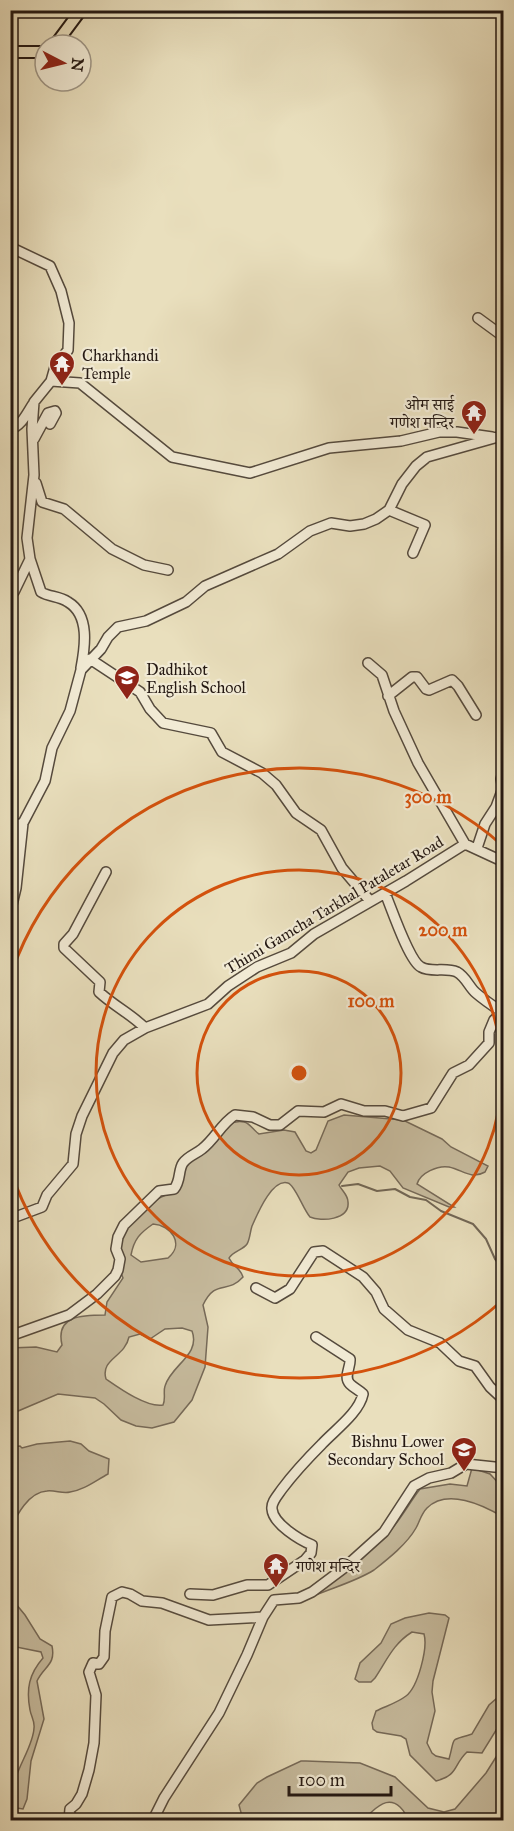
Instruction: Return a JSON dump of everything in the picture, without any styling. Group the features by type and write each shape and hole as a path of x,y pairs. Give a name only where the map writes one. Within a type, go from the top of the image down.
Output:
{"main road":[{"path":"64,33 81,10"},
{"path":"10,52 33,52"}],"street":[{"path":"10,247 50,266 61,291 69,322 68,350 55,367 51,381 16,428 10,429"},
{"path":"478,318 504,337"},
{"path":"51,381 80,383 172,457 250,473 329,448 401,441 439,432 501,437"},
{"path":"10,849 17,825 45,781 52,748 70,711 81,670 85,641 80,613 70,603 41,592 30,559 27,538 34,475 34,402"},
{"path":"33,441 48,413 55,411 50,424"},
{"path":"81,670 118,627 146,621 186,602 205,586 278,554 310,531 331,524 350,526 376,519 389,510 402,484 416,466 427,457 501,437"},
{"path":"34,475 42,502 64,509 112,549 144,566 168,570"},
{"path":"389,510 425,525 413,553"},
{"path":"14,592 30,559"},
{"path":"90,659 140,692 162,723 211,733 222,752 262,773 276,785 296,813 321,830 342,868 370,901"},
{"path":"368,663 382,675 388,696 418,763 465,844"},
{"path":"388,696 412,677 417,677 429,690 452,680 477,716"},
{"path":"477,848 485,824 500,798 504,769"},
{"path":"10,913 16,888 17,825"},
{"name":"Thimi Gamcha Tarkhal Pataletar Road","path":"10,1219 42,1207 47,1195 73,1164 76,1134 82,1116 109,1060 124,1040 145,1028 208,1004 228,986 257,967 291,953 314,934 465,844 504,862"},
{"path":"106,872 73,934 64,944 64,948 100,982 99,992 119,1010 134,1017 145,1028"},
{"path":"10,1336 69,1315 103,1288 118,1270 120,1259 116,1249 118,1237 124,1225 159,1191 174,1189 178,1185 181,1165 188,1157 202,1149 234,1115 253,1118 270,1125 280,1125 298,1111 324,1112 341,1104 364,1111 385,1111 403,1116 431,1108 453,1073 470,1065 489,1042 489,1032 494,1020 503,1011 475,992 458,973 419,966 405,943 385,893"},
{"path":"256,1288 275,1298 290,1289 314,1252 323,1251 363,1277 376,1292 384,1309 408,1330 440,1343 459,1361 478,1368 490,1387 504,1400"},
{"path":"190,1594 213,1595 247,1585 268,1585 305,1560 312,1549 312,1545 300,1540 279,1522 272,1512 274,1500 303,1464 353,1412 363,1394 349,1384 347,1376 350,1359 316,1337"},
{"path":"274,1600 299,1598 312,1592 344,1568 384,1532 414,1485 419,1482 451,1473 466,1464 504,1468"},
{"path":"268,1585 274,1600"},
{"path":"69,1821 70,1809 80,1799 89,1770 94,1743 96,1695 89,1672 93,1663 99,1664 104,1657 105,1631 112,1597 122,1592 130,1594 141,1602 162,1603 209,1620 263,1617"},
{"path":"153,1821 170,1788 219,1713 248,1655 263,1617 274,1600"}],"shaded area":[{"path":"344,1115 403,1120 442,1139 451,1147 488,1166 485,1172 475,1175 449,1167 440,1167 422,1176 417,1184 454,1207 403,1188 390,1171 380,1166 359,1168 348,1172 339,1185 348,1202 344,1213 327,1219 310,1217 288,1183 276,1186 261,1206 247,1244 229,1258 243,1277 232,1285 212,1292 203,1305 208,1327 205,1367 192,1400 174,1422 152,1428 136,1426 121,1420 95,1398 58,1394 11,1414 10,1348 36,1347 57,1352 62,1345 61,1335 67,1322 88,1315 105,1315 107,1302 123,1278 116,1261 120,1231 155,1200 170,1193 184,1163 199,1156 217,1132 230,1124 244,1122 259,1134 284,1130 295,1132 306,1151 311,1153 316,1150 328,1121","holes":["153,1224 160,1225 174,1236 175,1247 168,1258 141,1262 131,1255 132,1249 138,1237","182,1328 192,1331 194,1339 189,1353 168,1379 164,1388 163,1405 141,1400 106,1379 106,1367 127,1344 129,1337 140,1334 150,1339 165,1329"]},
{"path":"70,1441 81,1444 89,1451 109,1459 108,1474 75,1491 65,1493 47,1491 34,1495 20,1511 11,1530 11,1447 20,1446 22,1448"},
{"path":"472,1468 490,1474 503,1488 503,1517 465,1500 445,1499 435,1502 425,1510 408,1540 374,1570 311,1597 303,1593 380,1540 394,1527 420,1489 450,1484 467,1486"},
{"path":"11,1598 40,1639 52,1646 53,1652 51,1661 37,1681 44,1719 31,1761 27,1799 23,1809 17,1808 13,1798 13,1788 29,1748 34,1728 29,1702 30,1682 34,1670 43,1658 41,1652 11,1646"},
{"path":"429,1613 445,1615 449,1618 433,1681 435,1711 427,1743 432,1753 449,1759 454,1741 472,1734 489,1705 504,1692 503,1719 482,1753 467,1752 449,1776 436,1781 410,1755 406,1739 377,1732 373,1729 372,1723 376,1711 395,1703 410,1691 418,1676 423,1657 424,1634 412,1632 405,1637 395,1647 371,1682 359,1682 355,1679 360,1663 381,1643 391,1624 405,1618"},
{"path":"503,1746 502,1820 405,1820 403,1810 390,1802 380,1805 363,1820 243,1820 239,1805 257,1783 301,1761 306,1761 360,1763 395,1777 428,1808 444,1812 455,1809 486,1773"}],"waterway":[{"path":"342,1186 358,1184 377,1191 395,1189 410,1197 426,1200 441,1211 473,1224 486,1239 495,1259 504,1270"}],"place":[{"name":"Charkhandi Temple","path":"62,387"},
{"name":"ओम साई गणेश मन्दिर","path":"474,436"},
{"name":"Dadhikot English School","path":"127,701"},
{"name":"Bishnu Lower Secondary School","path":"464,1473"},
{"name":"गणेश मन्दिर","path":"276,1589"}]}
